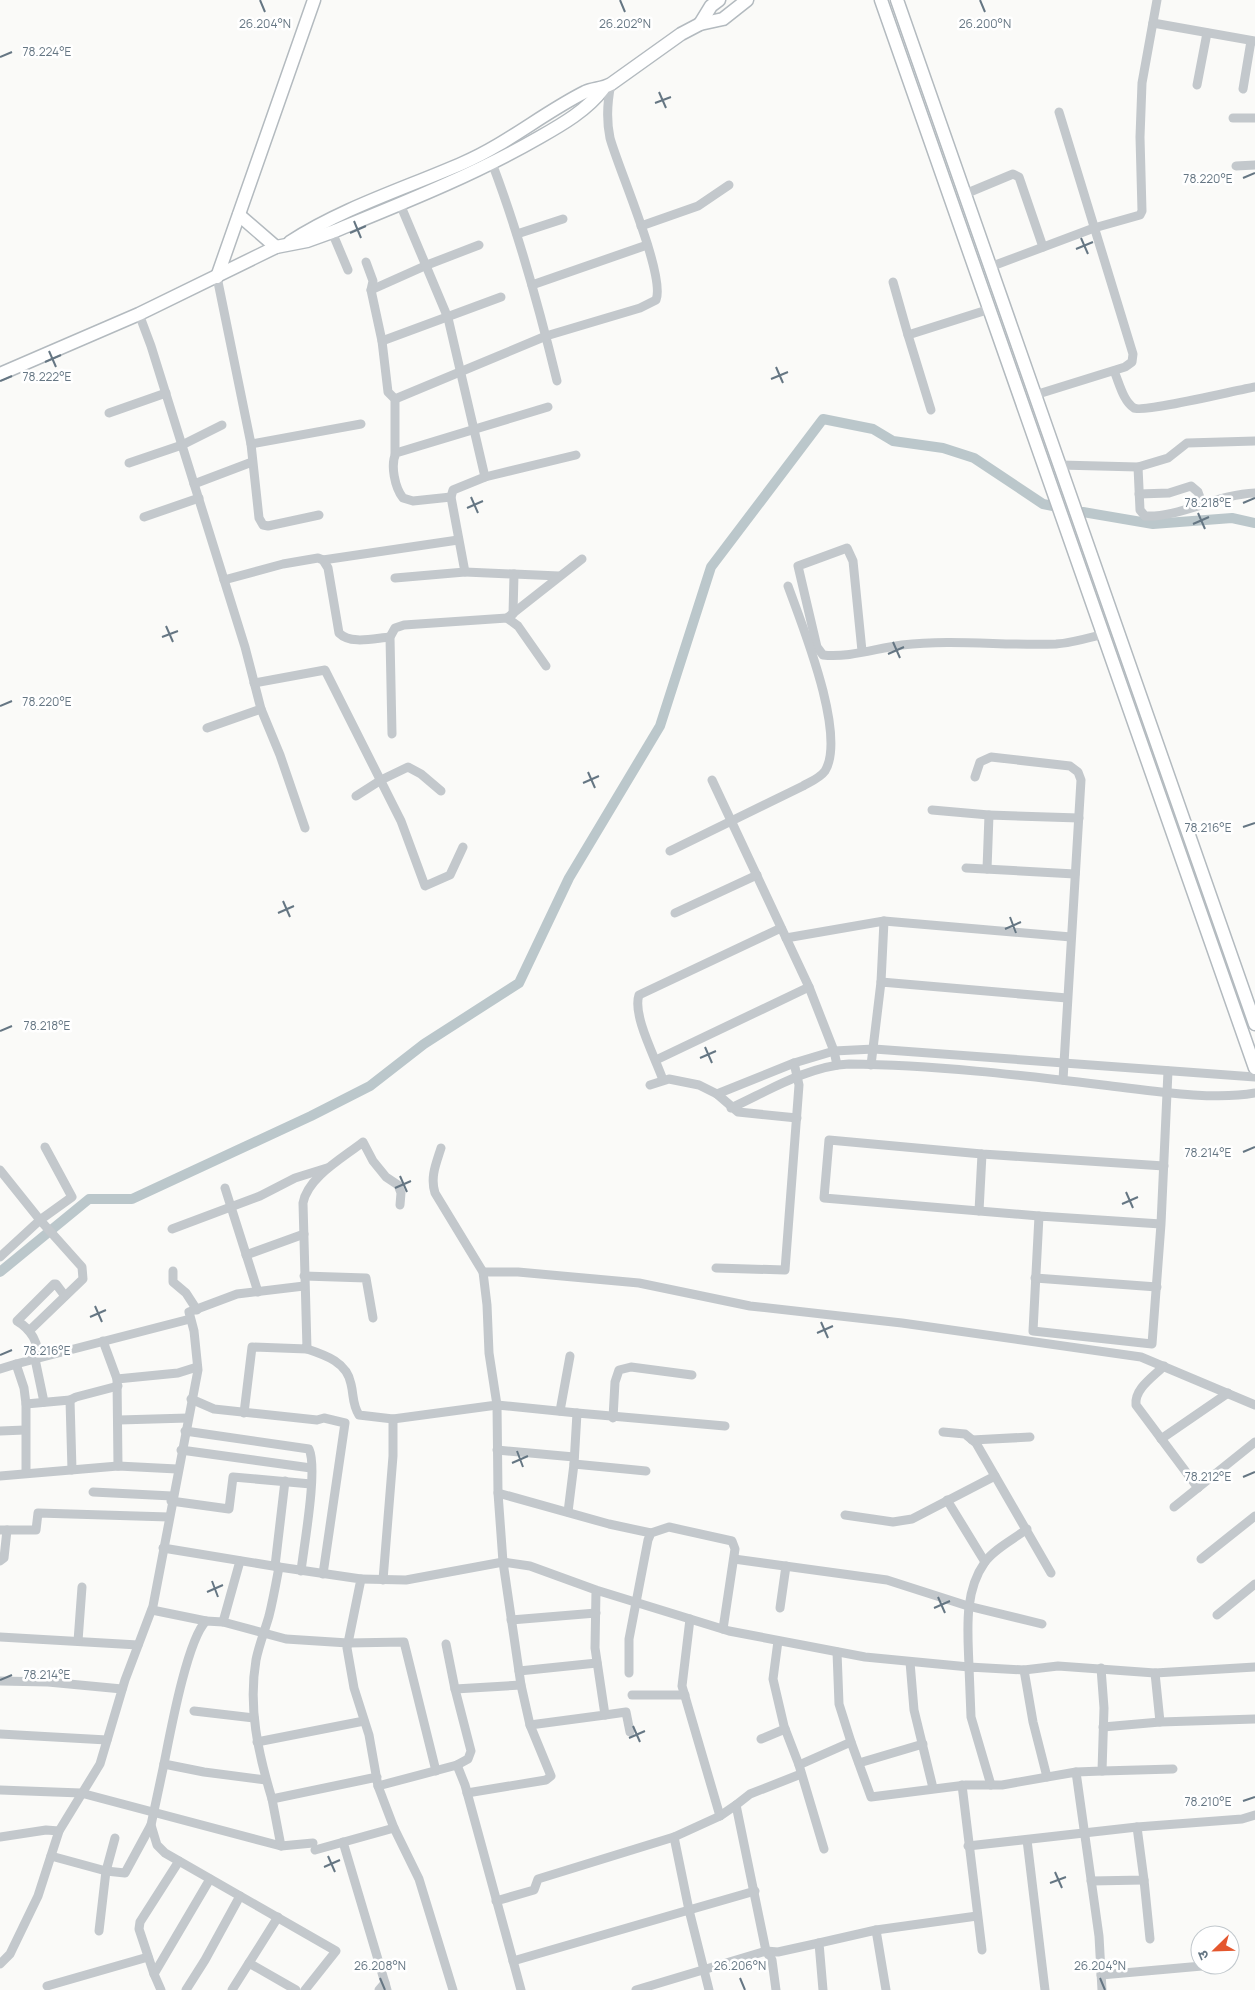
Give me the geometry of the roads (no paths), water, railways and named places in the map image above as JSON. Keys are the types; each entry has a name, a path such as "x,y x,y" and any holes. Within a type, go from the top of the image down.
{"main road":[{"path":"217,277 314,0"},
{"path":"239,215 281,246 307,241 400,204 492,163 557,127 593,102 607,86 656,50 700,24 723,19 747,0"},
{"path":"880,0 1255,1068"},
{"path":"897,0 1255,1024"},
{"path":"700,24 715,3"},
{"path":"0,374 139,314 281,246 305,232 466,162 507,140 587,91 607,86"}],"street":[{"path":"990,267 1094,228 1136,218 1142,211 1140,137 1142,83 1157,0"},
{"path":"1153,23 1253,41 1243,89"},
{"path":"1197,85 1207,33"},
{"path":"395,399 546,336 640,308 656,300 658,287 648,245 610,138 607,118 607,86"},
{"path":"1035,395 1125,367 1132,362 1133,354 1059,112"},
{"path":"1233,118 1255,118"},
{"path":"492,163 517,234 558,381"},
{"path":"1236,166 1255,165"},
{"path":"964,194 1006,176 1014,174 1019,177 1043,247"},
{"path":"641,226 698,206 729,185"},
{"path":"400,204 448,318 484,477"},
{"path":"517,234 564,219"},
{"path":"332,232 348,270"},
{"path":"371,290 427,265 479,245"},
{"path":"532,285 648,245"},
{"path":"366,262 373,281 371,290 382,341 388,392 395,399 395,454 393,462 397,490 403,498 413,501 451,497"},
{"path":"217,277 251,444 259,518 263,525 268,526 319,515"},
{"path":"893,282 931,410"},
{"path":"382,341 501,297"},
{"path":"908,335 990,309"},
{"path":"139,314 199,498 261,708 280,755 305,828"},
{"path":"1114,371 1124,395 1132,406 1137,409 1255,387"},
{"path":"109,413 166,393"},
{"path":"395,454 400,450 548,407"},
{"path":"251,444 361,424"},
{"path":"129,463 182,445 222,425"},
{"path":"1060,466 1138,467 1168,458 1187,443 1255,441"},
{"path":"465,572 451,497 452,490 460,485 484,477 576,455"},
{"path":"194,484 252,462"},
{"path":"1138,467 1140,510 1145,516 1169,514 1202,503 1255,493"},
{"path":"1139,494 1169,492 1192,486 1198,492 1202,503"},
{"path":"144,517 199,498"},
{"path":"224,580 283,564 318,558 323,560 458,540"},
{"path":"862,651 853,561 847,548 798,566 817,647 823,655 833,656 903,645 1056,644 1104,634"},
{"path":"392,734 390,636 395,628 404,625 510,616 582,559"},
{"path":"323,560 328,568 339,633 352,640 390,636"},
{"path":"395,578 465,572 559,576"},
{"path":"514,574 510,616 546,666"},
{"path":"670,851 821,775 826,769 831,741 821,682 788,586"},
{"path":"254,683 325,670 401,822 425,886 450,875 464,847"},
{"path":"207,728 261,708"},
{"path":"975,777 980,762 991,757 1070,766 1078,772 1081,780 1063,1080"},
{"path":"356,796 380,780 408,767 421,774 441,791"},
{"path":"712,780 809,987 834,1051 837,1065"},
{"path":"932,810 989,815 1079,818"},
{"path":"987,869 989,815"},
{"path":"966,868 1075,874"},
{"path":"675,913 757,875"},
{"path":"786,938 884,922 1071,937"},
{"path":"871,1065 881,982 884,922"},
{"path":"663,1080 639,1016 637,1002 639,995 782,928"},
{"path":"881,982 1067,998"},
{"path":"656,1060 809,987"},
{"path":"717,1094 794,1063 834,1051 874,1049 1255,1077"},
{"path":"716,1268 785,1270 799,1085 794,1063"},
{"path":"731,1108 798,1077 837,1065 871,1065 1063,1080 1169,1092 1236,1096 1255,1093"},
{"path":"1039,1216 1032,1331 1152,1344 1169,1092 1168,1071"},
{"path":"650,1085 663,1080 699,1085 717,1094 731,1108 747,1115 797,1118"},
{"path":"1161,1224 824,1198 829,1140 982,1154 1164,1166"},
{"path":"306,1349 303,1203 306,1192 330,1168 363,1142 373,1161 386,1177 398,1185 401,1193 400,1205"},
{"path":"1,1254 43,1223 72,1196 46,1147"},
{"path":"441,1148 432,1184 435,1193 483,1272 487,1305 489,1353 497,1405 498,1492 503,1562 521,1685 530,1725 551,1776 546,1780 467,1793"},
{"path":"979,1211 982,1154"},
{"path":"172,1229 231,1208 295,1178 330,1168"},
{"path":"1,1174 82,1267 84,1274 65,1296 29,1330"},
{"path":"225,1188 258,1292"},
{"path":"246,1255 304,1234"},
{"path":"173,1271 176,1286 186,1293 196,1310"},
{"path":"483,1272 518,1272 639,1283 750,1306 902,1323 1141,1357 1255,1405"},
{"path":"0,1964 10,1954 38,1896 59,1832 100,1764 122,1689 152,1610 197,1367 194,1331 189,1312 237,1294 258,1292 304,1281 366,1278 373,1318"},
{"path":"1035,1278 1157,1287"},
{"path":"44,1402 35,1360 38,1354 37,1347 29,1330 17,1321 54,1284 65,1296"},
{"path":"0,1369 190,1319"},
{"path":"103,1341 118,1382 118,1466"},
{"path":"244,1413 252,1347 306,1349 328,1356 344,1370 351,1383 353,1405 359,1415 393,1419 497,1405 613,1418 725,1426"},
{"path":"560,1411 570,1356"},
{"path":"16,1364 24,1388 26,1404 26,1473"},
{"path":"1164,1366 1139,1390 1135,1398 1142,1415 1198,1488"},
{"path":"26,1404 70,1400 118,1382 197,1367"},
{"path":"613,1418 615,1382 618,1370 631,1368 692,1375"},
{"path":"1161,1439 1228,1393"},
{"path":"190,1399 214,1409 317,1420 324,1418 345,1423 323,1574"},
{"path":"70,1400 72,1470"},
{"path":"568,1512 577,1413"},
{"path":"119,1420 188,1418"},
{"path":"383,1580 393,1456 393,1419"},
{"path":"0,1431 25,1430"},
{"path":"185,1432 309,1449 311,1455 311,1484 301,1571"},
{"path":"943,1432 958,1432 972,1440 1051,1573"},
{"path":"972,1440 1030,1437"},
{"path":"1174,1508 1255,1442"},
{"path":"181,1450 311,1468"},
{"path":"497,1450 646,1471"},
{"path":"0,1476 118,1466 177,1469"},
{"path":"845,1515 893,1522 920,1517 995,1476"},
{"path":"93,1492 172,1498 229,1509 233,1477 311,1484"},
{"path":"281,1846 272,1798 257,1742 254,1718 255,1666 264,1633 277,1567 286,1481"},
{"path":"498,1492 610,1524 651,1533 669,1526 732,1541 735,1549 734,1559 723,1629"},
{"path":"948,1500 985,1562"},
{"path":"0,1561 4,1558 4,1530 36,1530 38,1514 169,1517"},
{"path":"1201,1559 1255,1516"},
{"path":"991,1785 971,1717 968,1606 985,1562 1026,1529"},
{"path":"629,1673 629,1639 635,1602 651,1533"},
{"path":"163,1548 301,1571 383,1580 406,1580 503,1562 530,1566 596,1590 723,1629 837,1652 910,1662 1024,1670 1058,1666 1155,1673 1255,1667"},
{"path":"734,1559 887,1580 968,1606 1042,1624"},
{"path":"223,1622 240,1561"},
{"path":"780,1608 786,1566"},
{"path":"361,1578 348,1643 354,1688 364,1721 377,1781 394,1828 419,1878 453,1990"},
{"path":"1217,1616 1255,1584"},
{"path":"78,1641 82,1587"},
{"path":"596,1590 595,1648 605,1715"},
{"path":"152,1610 206,1621 223,1622 286,1639 348,1643 404,1642 436,1771"},
{"path":"511,1620 596,1613"},
{"path":"690,1619 682,1686 720,1816"},
{"path":"51,1856 106,1871 125,1873 151,1825 181,1686 198,1635 206,1621"},
{"path":"0,1637 138,1645"},
{"path":"778,1641 773,1680 785,1729 800,1769 824,1849"},
{"path":"272,1798 436,1771 457,1765 468,1759 471,1751 446,1644"},
{"path":"837,1652 839,1704 871,1797 962,1785 1002,1785 1076,1772 1173,1769"},
{"path":"910,1662 914,1710 933,1788"},
{"path":"519,1671 597,1663"},
{"path":"1101,1668 1102,1771"},
{"path":"1024,1670 1033,1722 1047,1777"},
{"path":"1155,1673 1160,1722"},
{"path":"0,1681 48,1682 122,1689"},
{"path":"455,1689 521,1685"},
{"path":"632,1695 685,1695"},
{"path":"194,1712 254,1718"},
{"path":"530,1725 626,1712 630,1732"},
{"path":"1103,1727 1160,1722 1255,1719"},
{"path":"257,1742 364,1721"},
{"path":"761,1739 785,1729"},
{"path":"0,1734 107,1740"},
{"path":"496,1900 534,1890 538,1879 674,1837 720,1816 750,1794 851,1742"},
{"path":"859,1763 923,1744"},
{"path":"164,1764 204,1772 266,1780"},
{"path":"457,1765 467,1793 521,1990"},
{"path":"1076,1772 1099,1936 1102,1990"},
{"path":"962,1785 982,1950"},
{"path":"0,1790 81,1793 281,1846 314,1847 343,1842 394,1828"},
{"path":"736,1805 766,1952 772,1960 776,1990"},
{"path":"968,1846 1083,1832 1242,1819 1255,1815"},
{"path":"151,1825 157,1845 165,1853 336,1951 305,1990"},
{"path":"1136,1827 1150,1939"},
{"path":"0,1837 46,1830 59,1832"},
{"path":"674,1837 689,1910 709,1990"},
{"path":"99,1932 106,1871 115,1838"},
{"path":"1027,1840 1045,1990"},
{"path":"343,1842 386,1986 379,1990"},
{"path":"161,1990 148,1957 140,1929 140,1922 179,1862"},
{"path":"154,1974 210,1879"},
{"path":"1091,1881 1144,1880"},
{"path":"513,1961 754,1891"},
{"path":"186,1990 205,1960 240,1896"},
{"path":"636,1990 766,1952 778,1952 876,1930 977,1916"},
{"path":"232,1990 278,1917"},
{"path":"876,1930 886,1990"},
{"path":"820,1943 823,1990"},
{"path":"47,1986 148,1957"},
{"path":"249,1963 296,1990"},
{"path":"1101,1975 1190,1967"}],"waterway":[{"path":"0,1272 89,1199 132,1199 311,1116 370,1086 424,1044 519,983 569,878 660,726 711,567 823,419 873,429 893,441 943,448 974,458 1043,504 1053,506"},
{"path":"1083,512 1153,524 1232,518 1255,523"}]}
